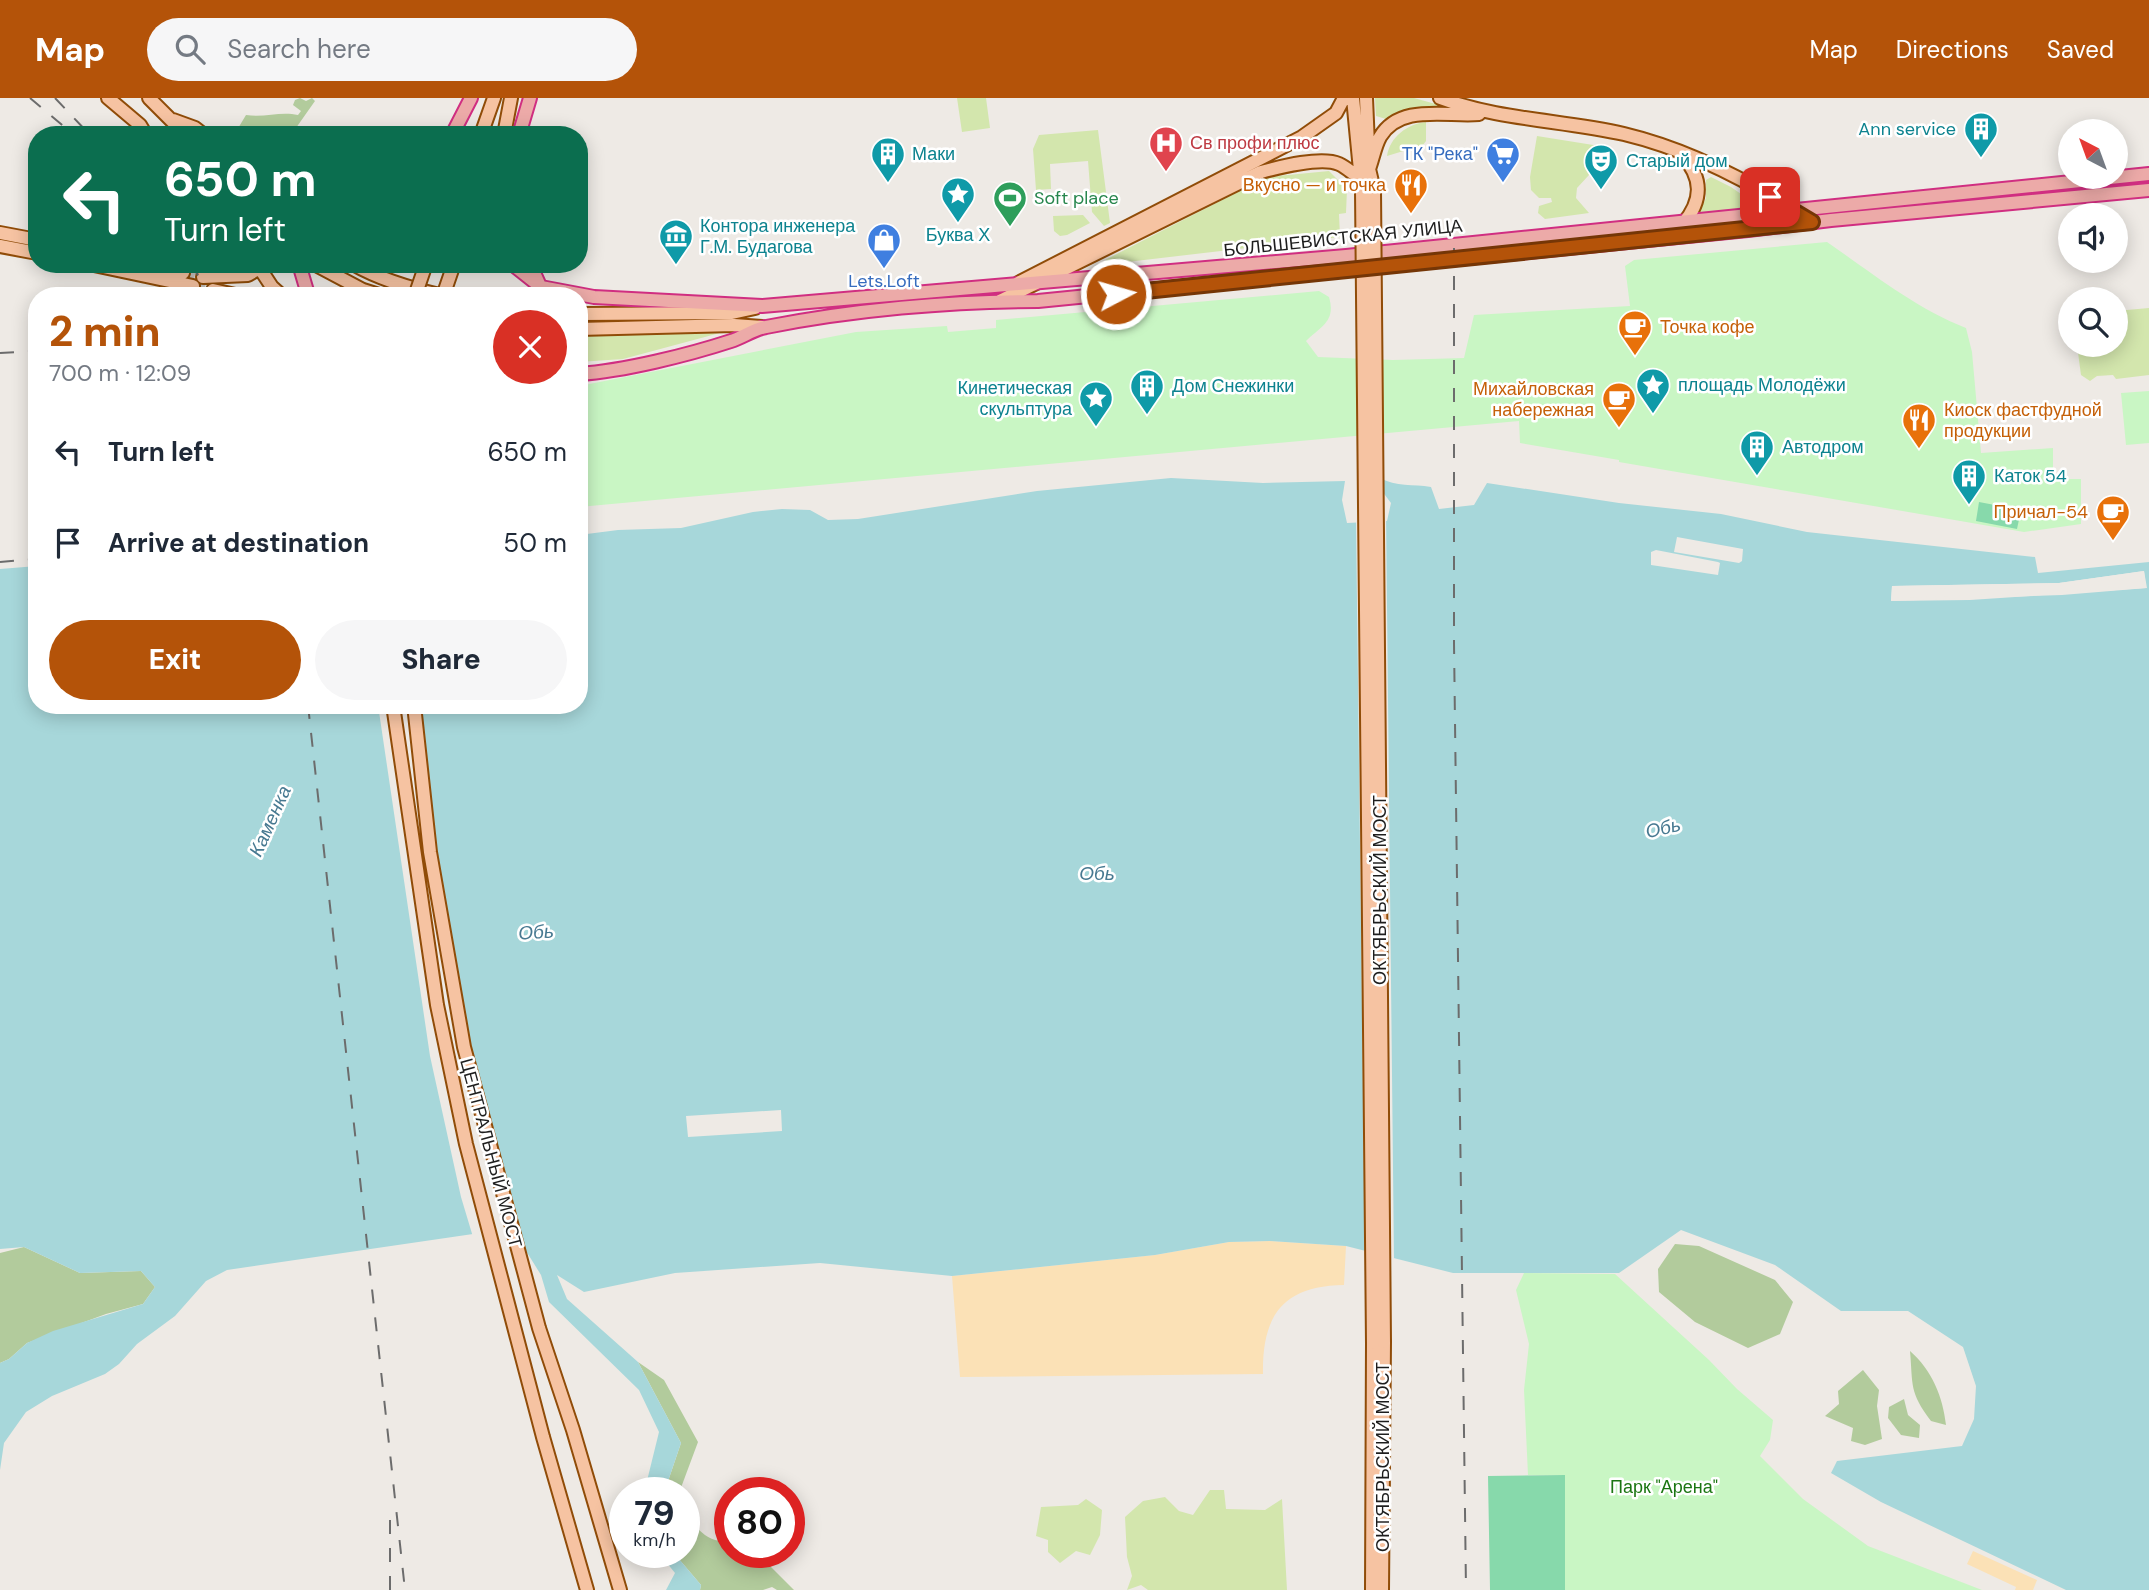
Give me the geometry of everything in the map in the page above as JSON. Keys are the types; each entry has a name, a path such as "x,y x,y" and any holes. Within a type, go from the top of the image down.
{"highway":[{"path":"457,126 471,98"},
{"path":"522,126 530,98"},
{"name":"БОЛЬШЕВИСТСКАЯ УЛИЦА","path":"588,296 762,306 1108,278 1683,223 2149,174"},
{"name":"БОЛЬШЕВИСТСКАЯ УЛИЦА","path":"588,372 673,356 732,341 763,327 850,314 1000,301 1038,301 1346,272 1464,257 2149,190"},
{"path":"522,273 538,287"}],"main road":[{"path":"108,98 139,126"},
{"path":"149,98 177,126"},
{"path":"484,126 494,98"},
{"path":"506,126 511,98"},
{"path":"1017,284 1293,142 1336,113 1344,98"},
{"path":"1353,98 1364,173"},
{"path":"1364,173 1366,98"},
{"path":"1440,98 1488,113 1622,134 1680,152 1717,167 1812,222"},
{"path":"1364,173 1380,138 1386,130 1404,118 1431,113 1459,116 1488,113"},
{"path":"171,120 189,126"},
{"path":"1680,152 1698,177 1698,201 1683,223"},
{"path":"1000,301 1261,172 1288,165 1328,162 1339,163 1364,173"},
{"path":"1698,177 1706,169 1717,167"},
{"name":"ОКТЯБРЬСКИЙ МОСТ","path":"1364,173 1368,191 1382,1590"},
{"path":"0,233 28,238"},
{"path":"0,246 28,251"},
{"path":"1095,254 1088,263 1089,269 1108,278"},
{"path":"158,273 193,286"},
{"path":"202,273 251,273"},
{"path":"331,273 357,287"},
{"path":"368,273 406,287"},
{"path":"588,328 733,319 762,306"},
{"path":"588,314 733,319 763,327"},
{"name":"ЦЕНТРАЛЬНЫЙ МОСТ","path":"394,714 437,1005 466,1144 543,1437 587,1590"},
{"name":"ЦЕНТРАЛЬНЫЙ МОСТ","path":"415,714 430,852 464,1047 539,1328 573,1430 620,1590"},
{"name":"ОКТЯБРЬСКИЙ МОСТ","path":"1372,1590 1379,1343"}],"green space":[{"path":"300,98 306,101 312,98 315,101 297,126 239,126 246,115 298,115 301,111 293,105 295,100"},
{"path":"957,98 986,98 990,128 962,132"},
{"path":"1375,98 1414,98 1450,108 1416,107 1386,119 1376,116"},
{"path":"1426,122 1426,141 1423,145 1387,156 1400,133 1412,125"},
{"path":"1098,130 1110,223 1104,226 1092,212 1088,161 1050,164 1051,189 1036,190 1033,149 1039,135"},
{"path":"1537,136 1612,148 1612,151 1591,155 1584,167 1587,166 1589,175 1577,188 1576,198 1589,213 1545,219 1538,213 1539,206 1552,202 1551,198 1539,198 1531,190 1530,177"},
{"path":"1329,171 1347,189 1346,213 1339,214 1340,237 1110,264 1105,260 1267,177"},
{"path":"1711,177 1761,208 1698,215 1706,198 1706,180"},
{"path":"1083,215 1090,223 1067,235 1060,236 1054,231 1053,216"},
{"path":"1827,242 1911,300 1966,328 1972,352 1981,453 2053,448 2053,479 2081,479 2081,524 2024,532 1619,462 1520,443 1519,421 588,506 588,384 856,332 947,326 948,332 996,328 996,320 1319,291 1329,297 1331,312 1322,327 1306,341 1318,357 1393,360 1464,358 1474,315 1630,306 1625,266 1634,260"},
{"path":"675,306 729,310 731,330 623,359 588,361 588,307"},
{"path":"2149,308 2149,375 2116,379 2113,375 2097,376 2090,381 2081,375 2079,357 2128,357 2128,310"},
{"path":"2149,391 2149,443 2126,445 2121,393"},
{"path":"1979,502 2021,510 2017,529 1976,521"},
{"path":"1675,1244 1699,1246 1775,1280 1793,1302 1780,1334 1748,1348 1695,1322 1659,1292 1658,1269"},
{"path":"24,1247 80,1273 141,1271 155,1287 143,1304 106,1314 27,1343 9,1359 0,1363 0,1253"},
{"name":"Парк \"Арена\"","path":"1524,1273 1615,1274 1773,1420 1770,1440 1760,1456 1803,1499 1868,1546 1982,1590 1565,1590 1565,1475 1528,1475 1524,1390 1529,1344 1516,1290"},
{"path":"1910,1351 1918,1358 1935,1385 1946,1425 1931,1421 1915,1395"},
{"path":"638,1362 664,1380 698,1442 685,1477 669,1477 681,1443"},
{"path":"1863,1370 1879,1390 1877,1406 1882,1439 1865,1445 1851,1441 1853,1428 1825,1416 1839,1404 1838,1391"},
{"path":"1904,1399 1908,1415 1920,1425 1919,1438 1901,1435 1888,1418 1889,1407"},
{"path":"1565,1475 1565,1590 1490,1590 1488,1476"},
{"path":"1210,1490 1224,1490 1226,1509 1265,1510 1282,1499 1287,1590 1148,1590 1141,1585 1127,1590 1132,1576 1127,1557 1125,1517 1143,1501 1165,1497 1179,1511 1193,1515"},
{"path":"1086,1499 1102,1510 1100,1535 1090,1555 1076,1551 1060,1563 1048,1552 1048,1540 1036,1536 1041,1507 1078,1505"},
{"path":"700,1530 714,1539 714,1568 772,1568 794,1590 777,1590 772,1587 763,1590 700,1590 701,1585 687,1568 700,1568"}],"sand":[{"path":"1270,1241 1346,1246 1344,1285 1305,1291 1280,1308 1267,1335 1263,1374 960,1377 952,1276 1155,1255 1229,1242"},
{"path":"1973,1551 2037,1580 2033,1590 2015,1590 2016,1587 1967,1564"}],"water":[{"name":"Обь","path":"1171,478 1263,483 1345,481 1342,500 1347,523 1387,521 1391,503 1382,491 1380,478 1398,484 1431,487 1439,509 1474,505 1487,483 1619,503 1721,514 1807,532 2035,557 2038,573 2149,562 2149,1590 2066,1590 1881,1502 1831,1473 1837,1461 1962,1446 1974,1419 1976,1386 1963,1347 1908,1311 1841,1311 1775,1265 1681,1230 1619,1273 1453,1273 1346,1246 1270,1241 1229,1242 1155,1255 952,1276 820,1263 675,1273 584,1292 557,1275 567,1299 638,1362 681,1443 669,1477 648,1477 659,1432 639,1390 549,1302 541,1275 518,1238 473,1234 227,1270 206,1281 175,1316 137,1344 119,1364 105,1374 52,1396 26,1412 4,1443 0,1470 0,1363 9,1359 27,1343 53,1331 143,1304 155,1287 141,1271 80,1273 24,1247 0,1249 0,569 28,567 28,714 588,714 588,534 681,528 753,512 782,509 810,510 828,520 858,519 1037,491","holes":["2144,571 2146,588 1970,600 1891,601 1892,586 2059,583"]},
{"path":"671,1568 687,1568 701,1585 700,1590 666,1590 675,1573"}],"pier":[{"path":"1386,512 1394,1262 1365,1255 1356,519 1385,518"},
{"path":"1677,537 1743,549 1742,561 1739,563 1674,552"},
{"path":"1656,550 1718,562 1718,575 1651,565 1651,552"},
{"path":"2144,571 2147,588 2062,595 1891,601 1892,586 2059,583","holes":["2141,576 2143,585 2061,592 1895,598 1895,589 2059,586"]},
{"path":"379,714 415,714 464,1047 514,1241 473,1237 461,1197 430,1056"},
{"path":"781,1110 782,1131 688,1137 686,1116"}],"tunnel":[{"path":"183,273 203,277"},
{"path":"193,286 198,287"}],"railway":[{"path":"30,98 63,126"},
{"path":"55,98 81,126"},
{"path":"1454,220 1454,643 1466,1590"},
{"path":"196,273 207,287"},
{"path":"0,353 28,351"},
{"path":"0,562 28,560"},
{"path":"309,714 405,1590"},
{"path":"390,1514 390,1590"}],"place":[{"name":"Ann service","path":"1981,159"},
{"name":"Св профи плюс","path":"1166,173"},
{"name":"Маки","path":"888,184"},
{"name":"ТК \"Река\"","path":"1503,184"},
{"name":"Старый дом","path":"1601,191"},
{"name":"Вкусно — и точка","path":"1411,215"},
{"name":"Буква Х","path":"958,224"},
{"name":"Soft place","path":"1010,228"},
{"name":"Контора инженера Г.М. Будагова","path":"676,266"},
{"name":"Lets.Loft","path":"884,270"},
{"name":"Точка кофе","path":"1635,357"},
{"name":"площадь Молодёжи","path":"1653,415"},
{"name":"Дом Снежинки","path":"1147,416"},
{"name":"Кинетическая скульптура","path":"1096,428"},
{"name":"Михайловская набережная","path":"1619,429"},
{"name":"Киоск фастфудной продукции","path":"1919,450"},
{"name":"Автодром","path":"1757,477"},
{"name":"Каток 54","path":"1969,506"},
{"name":"Причал-54","path":"2113,542"}],"route":[{"path":"1116,294 1812,222 1770,197"}],"water label":[{"name":"Каменка","path":"270,821"}]}
